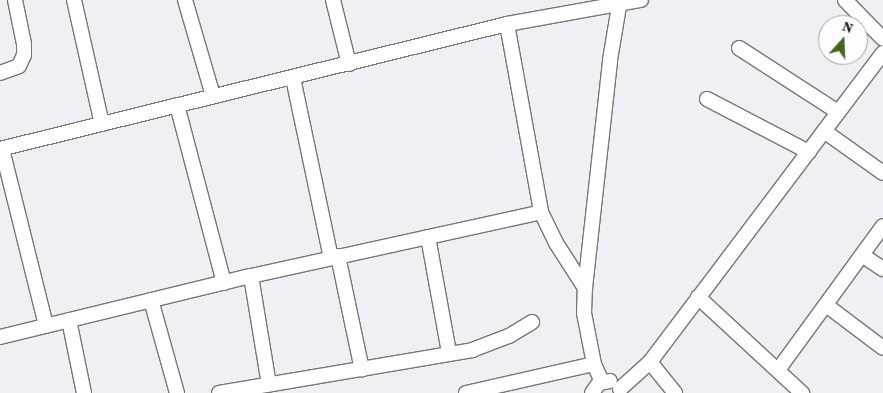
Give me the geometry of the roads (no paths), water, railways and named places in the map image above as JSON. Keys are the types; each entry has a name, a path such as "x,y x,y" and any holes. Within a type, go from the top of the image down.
{"street":[{"path":"0,73 19,66 24,55 16,0"},
{"path":"74,0 102,124"},
{"path":"185,0 213,96"},
{"path":"333,0 349,64"},
{"path":"46,326 1,149 507,24 620,2 641,0"},
{"path":"844,0 883,39"},
{"path":"602,382 594,364 584,313 585,288 610,60 620,2"},
{"path":"507,24 541,212 556,244 585,288"},
{"path":"739,48 838,112"},
{"path":"592,393 595,386 602,382 610,381 621,391 650,362 883,53"},
{"path":"293,78 362,370"},
{"path":"707,99 809,152"},
{"path":"177,105 224,283"},
{"path":"824,131 883,174"},
{"path":"0,337 251,276 541,212"},
{"path":"778,370 883,226"},
{"path":"428,237 449,353"},
{"path":"862,255 883,269"},
{"path":"251,276 269,385"},
{"path":"698,297 802,393"},
{"path":"151,300 177,393"},
{"path":"826,305 883,348"},
{"path":"70,320 84,393"},
{"path":"219,393 362,370 484,347 532,322"},
{"path":"650,362 675,393"},
{"path":"466,393 498,389 594,364"}]}
